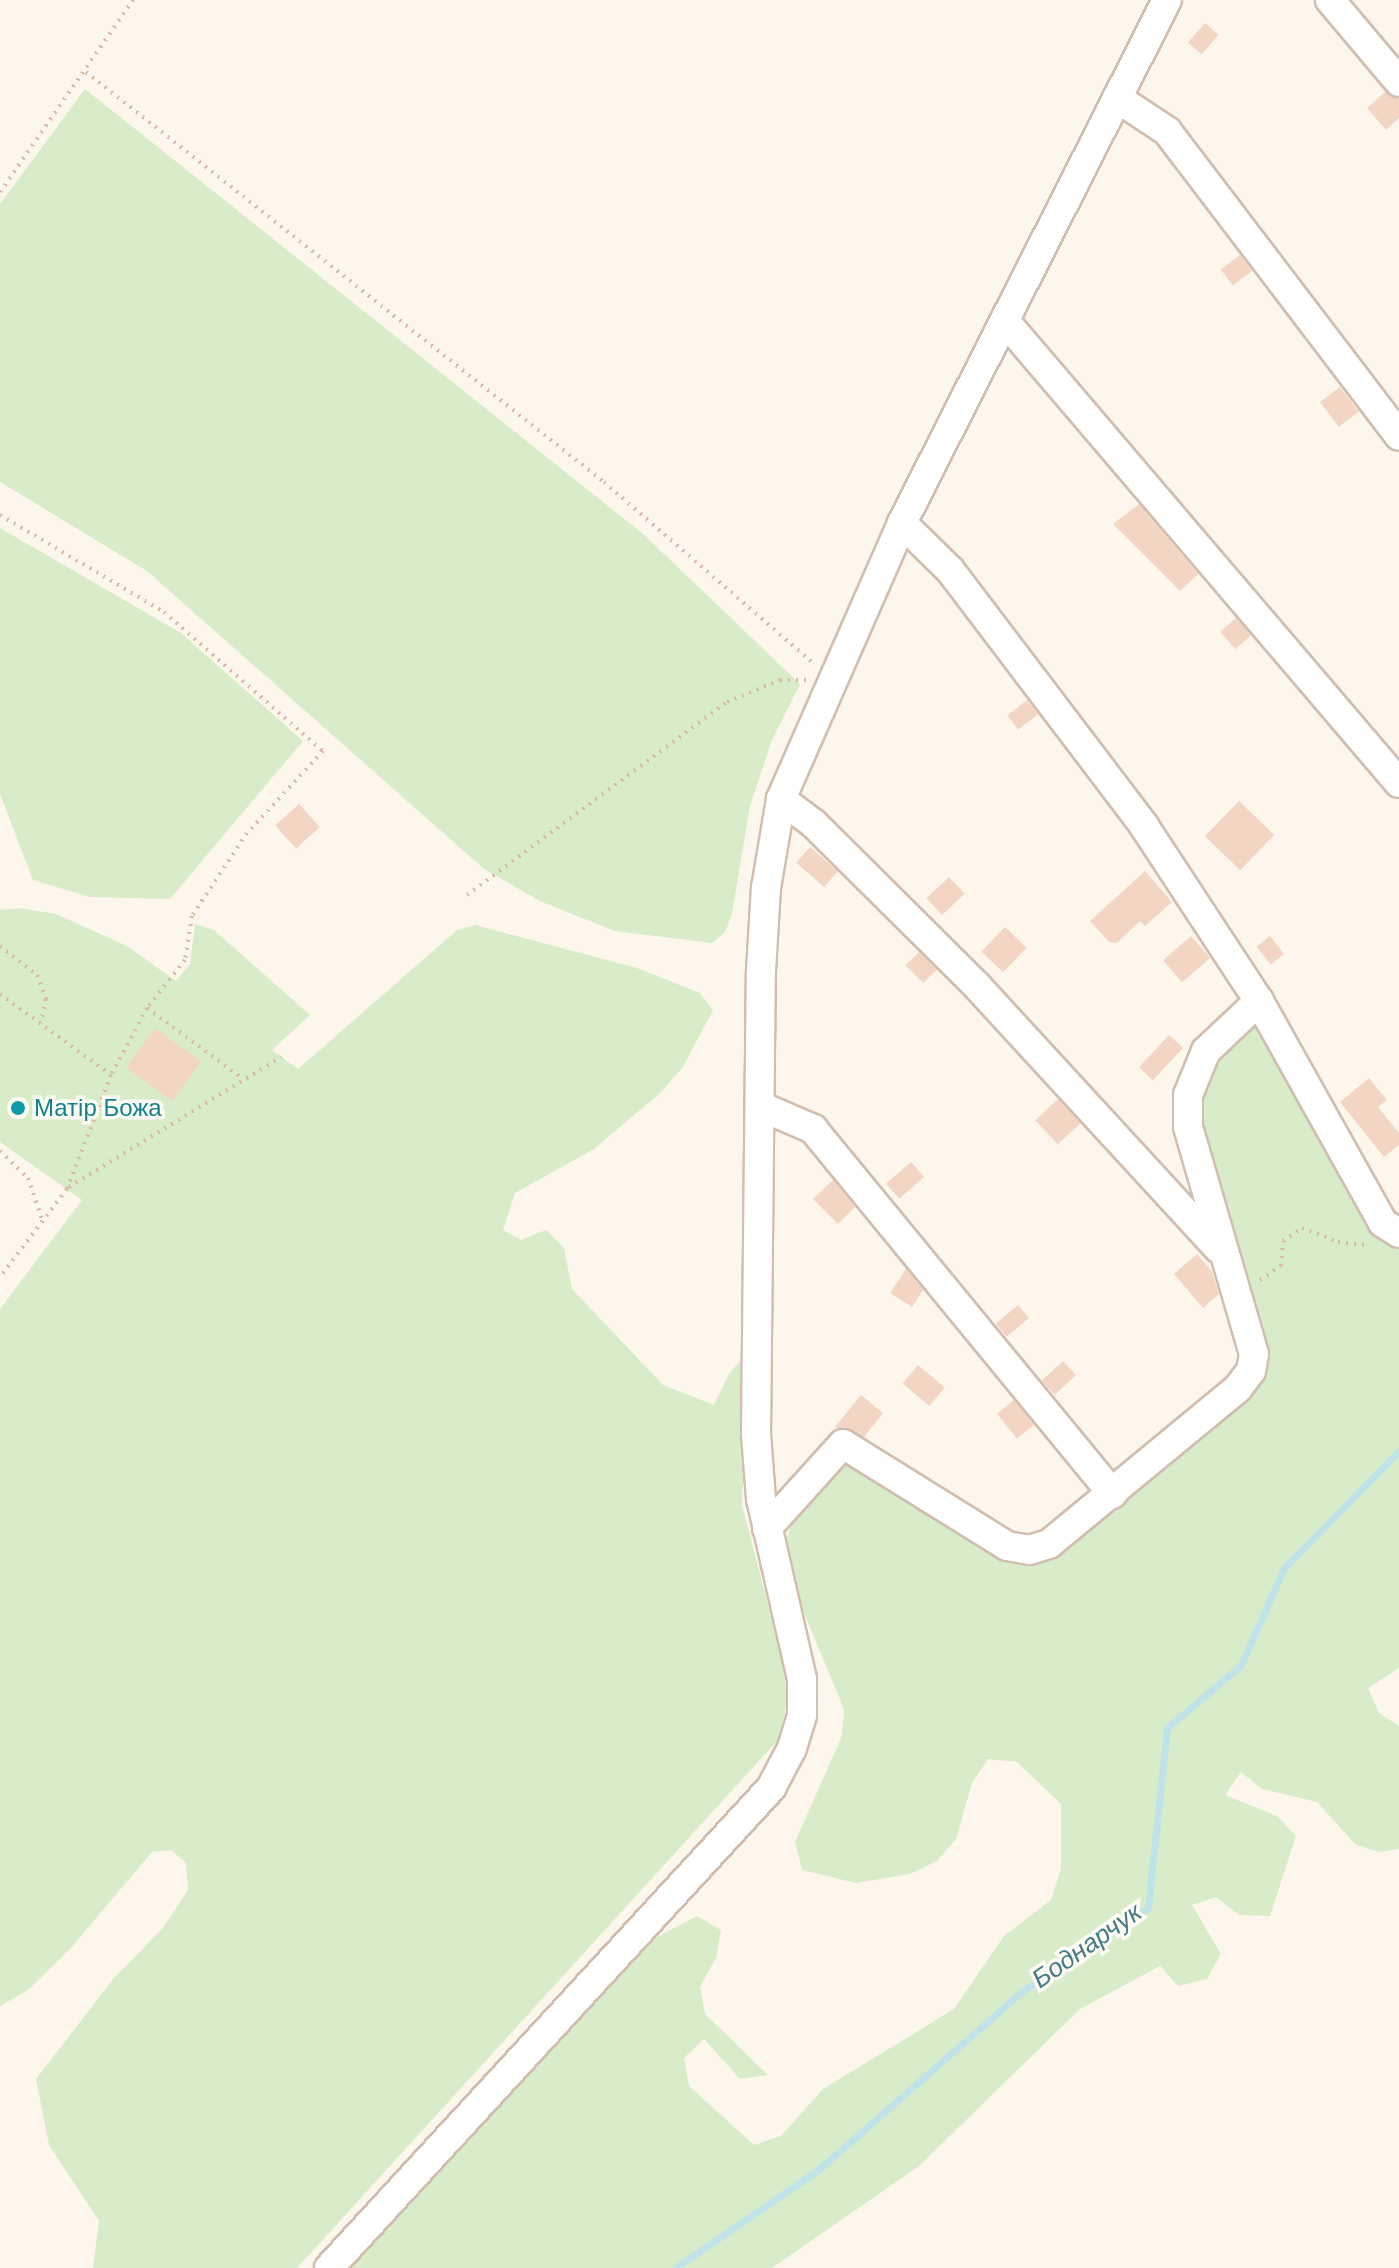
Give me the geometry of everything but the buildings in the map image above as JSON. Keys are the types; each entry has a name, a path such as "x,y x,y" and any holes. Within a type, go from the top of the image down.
{"street":[{"path":"329,2268 771,1788 802,1715 802,1679 767,1528 756,1434 762,1107 761,971 766,888 781,799 902,523 1167,0"},
{"path":"1330,0 1399,82"},
{"path":"1117,98 1167,131 1399,436"},
{"path":"1005,321 1399,783"},
{"path":"902,523 950,570 1144,826 1259,1001 1383,1223 1399,1233"},
{"path":"781,799 813,823 978,987 1222,1253"},
{"path":"767,1528 843,1444 1007,1546 1029,1550 1049,1544 1113,1494 1251,1371 1254,1354 1222,1253 1188,1127 1188,1095 1206,1051 1259,1001"},
{"path":"762,1107 813,1129 1113,1494"}],"path":[{"path":"0,192 133,0"},
{"path":"86,72 604,482 833,680"},
{"path":"0,515 164,612 323,751 247,833 192,916 185,960 147,1008 111,1075 67,1189 0,1277"},
{"path":"467,895 727,702 780,680 833,680"},
{"path":"0,946 37,975 46,999 41,1023"},
{"path":"2,997 111,1075"},
{"path":"147,1008 242,1078"},
{"path":"67,1189 242,1078 281,1057"},
{"path":"0,1151 28,1178 43,1222"},
{"path":"1281,1266 1283,1241 1302,1228 1338,1242"}],"green space":[{"path":"85,89 642,533 800,684 772,740 750,806 732,914 725,932 712,943 615,931 542,902 484,869 147,571 0,482 0,204"},
{"path":"0,528 181,633 303,741 170,899 90,897 33,880 0,794"},
{"path":"20,908 56,914 127,946 176,981 190,964 195,924 214,930 310,1015 272,1050 298,1069 457,930 475,925 637,968 700,993 713,1010 683,1067 659,1094 594,1149 515,1193 503,1230 521,1240 546,1230 564,1248 572,1289 663,1385 714,1405 729,1374 742,1359 748,1366 742,1505 782,1658 788,1700 778,1740 297,2268 93,2268 99,2221 49,2145 36,2079 114,1978 163,1928 188,1890 186,1863 171,1850 152,1852 70,1949 28,1990 0,2006 0,1309 82,1200 0,1142 0,910"},
{"path":"1269,1004 1399,1225 1399,1668 1368,1688 1379,1713 1399,1726 1399,1849 1379,1852 1355,1844 1317,1802 1262,1789 1241,1772 1225,1795 1277,1816 1296,1836 1270,1916 1239,1915 1216,1897 1192,1905 1221,1954 1207,1979 1178,1986 1160,1966 1080,2009 919,2166 772,2268 336,2268 617,1958 697,1916 721,1930 716,1958 700,1987 705,2014 768,2075 740,2079 704,2039 684,2058 689,2086 754,2145 781,2136 823,2089 954,2009 1004,1936 1051,1900 1061,1869 1061,1804 1017,1762 988,1759 972,1783 956,1839 937,1861 910,1874 856,1883 802,1870 795,1842 842,1736 844,1709 789,1577 783,1549 792,1523 850,1453 1041,1554 1251,1384 1194,1127 1214,1051"}],"waterway":[{"name":"Боднарчук","path":"675,2268 818,2170 1021,1992 1148,1908 1167,1728 1241,1665 1284,1568 1399,1451"}],"place":[{"name":"Матір Божа","path":"18,1108"}]}
